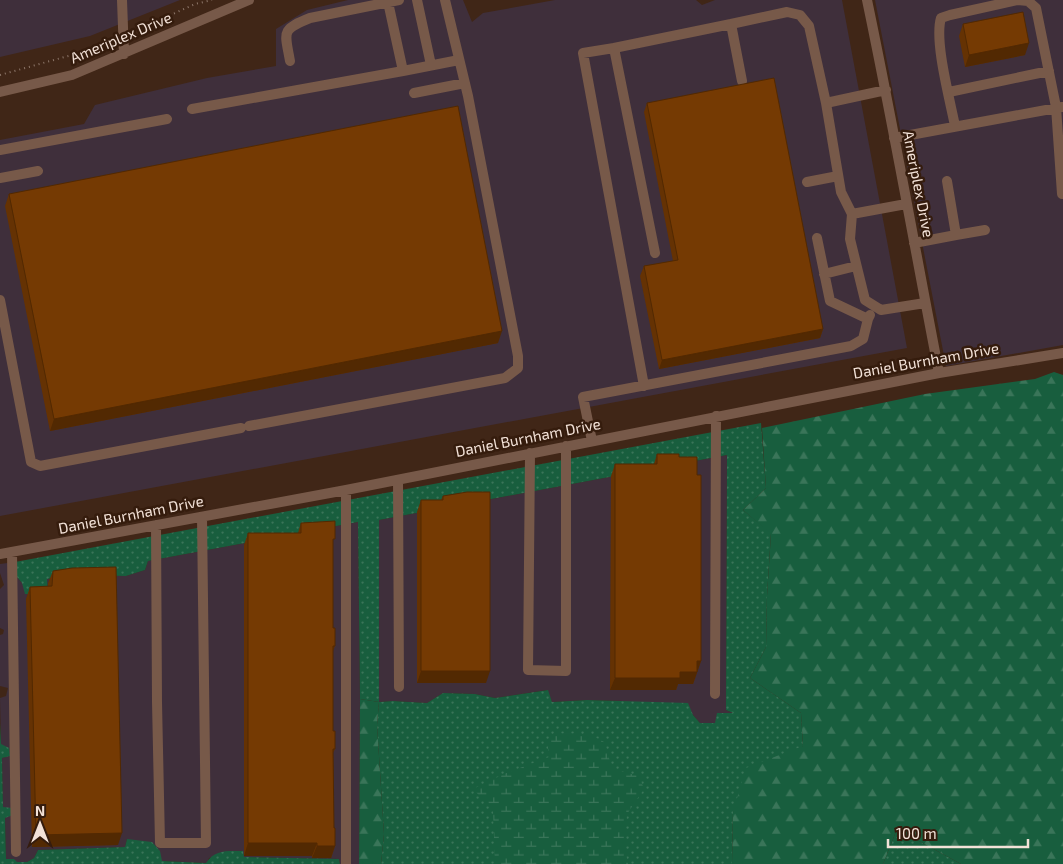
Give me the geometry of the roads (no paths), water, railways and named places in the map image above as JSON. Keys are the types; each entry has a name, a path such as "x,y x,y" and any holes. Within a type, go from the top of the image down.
{"street":[{"path":"122,0 124,54"},
{"path":"290,61 286,35 289,28 310,18 399,0"},
{"path":"417,0 431,65"},
{"path":"0,300 31,462 40,466 505,378 518,368 518,356 465,83 445,0"},
{"name":"Ameriplex Drive","path":"867,0 886,90 939,373"},
{"path":"955,126 939,36 938,27 941,18 950,14 1018,0 1028,1 1036,8 1049,71 1060,107 1062,194"},
{"name":"Ameriplex Drive","path":"0,92 72,75 246,1"},
{"path":"388,2 403,71"},
{"path":"644,386 583,53 787,12 800,15 809,26 826,103 840,192 852,214 850,239 865,300 881,310 925,303"},
{"path":"731,24 742,81"},
{"path":"614,48 655,252"},
{"path":"192,109 459,60"},
{"path":"948,92 1049,71"},
{"path":"414,93 465,83"},
{"path":"826,103 886,90"},
{"path":"894,138 1060,107"},
{"path":"0,150 167,119"},
{"path":"0,178 38,171"},
{"path":"807,182 838,176"},
{"path":"947,181 956,235"},
{"path":"852,214 906,204"},
{"path":"914,243 984,230"},
{"path":"817,238 830,301 868,319"},
{"path":"824,274 856,266"},
{"path":"592,441 583,397 851,346 863,339 868,319 875,306"},
{"name":"Daniel Burnham Drive","path":"0,554 398,480 939,373 1063,352"},
{"path":"715,694 716,416"},
{"path":"530,453 528,670 566,671 566,446"},
{"path":"398,480 399,687"},
{"path":"346,490 346,864"},
{"path":"156,526 160,843 206,843 202,517"},
{"path":"12,552 16,852"}]}
